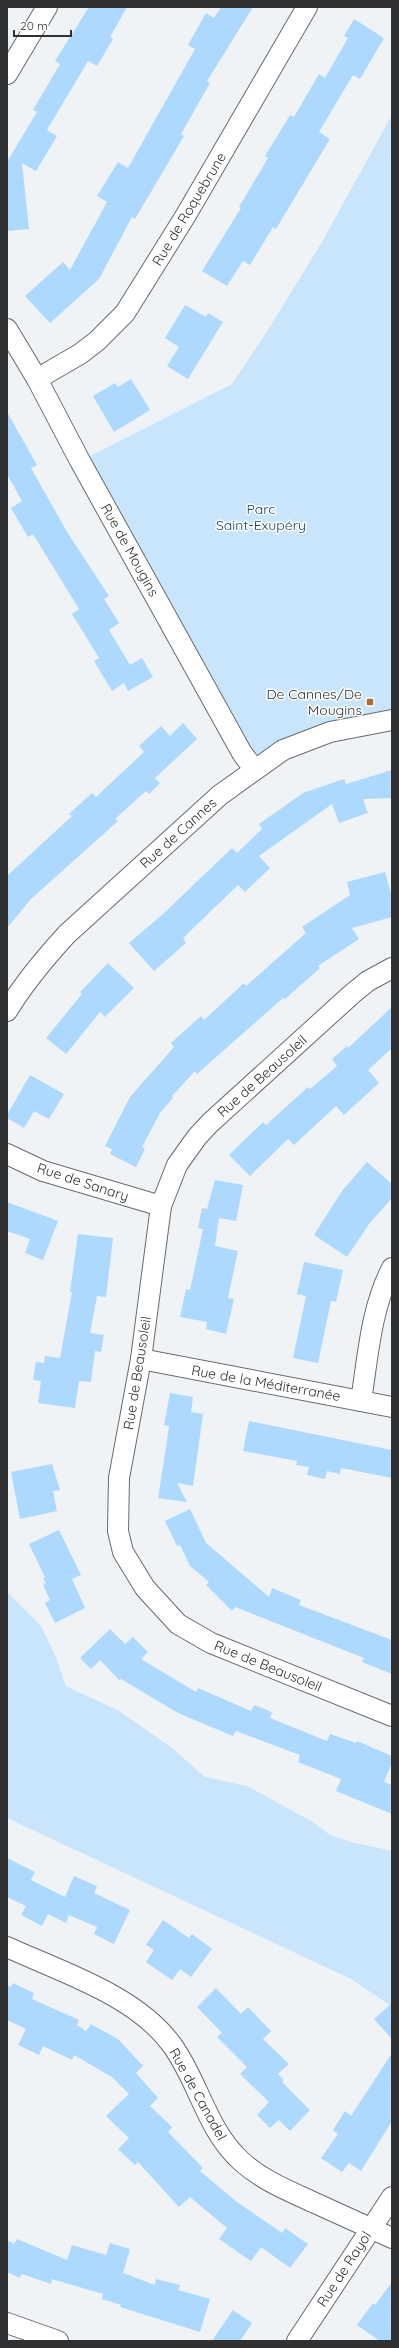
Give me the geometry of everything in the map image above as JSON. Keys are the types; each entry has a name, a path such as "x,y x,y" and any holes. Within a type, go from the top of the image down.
{"street":[{"path":"7,74 47,7"},
{"name":"Rue de Roquebrune","path":"37,379 80,354 97,341 125,313 186,215 307,7"},
{"name":"Rue de Mougins","path":"7,329 37,379 80,461 238,746 254,770"},
{"name":"Rue de Cannes","path":"7,1011 40,965 67,934 220,795 283,750 307,740 351,727 392,720"},
{"name":"Rue de Beausoleil","path":"392,968 368,981 352,994 210,1123 197,1137 177,1166 161,1206 141,1360 119,1478 117,1508 118,1531 123,1552 145,1588 178,1624 211,1643 392,1716"},
{"name":"Rue de Sanary","path":"7,1154 43,1171 161,1206"},
{"path":"361,1400 376,1306 383,1284 392,1268"},
{"name":"Rue de la Méditerranée","path":"141,1360 392,1407"},
{"name":"Rue de Canadel","path":"7,1947 101,1990 148,2019 172,2046 219,2136 242,2162 275,2185 392,2238"},
{"name":"Rue de Rayol","path":"297,2341 370,2228 392,2197"},
{"path":"7,2323 36,2338 58,2341"}],"green space":[{"name":"Parc Saint-Exupéry","path":"392,115 392,720 254,769 80,461 232,384 268,330 322,242"},
{"path":"7,1592 41,1626 55,1655 66,1686 119,1711 172,1748 205,1777 247,1786 313,1822 330,1835 351,1842 392,1851 391,2006 351,1979 7,1818"}],"building":[{"path":"89,7 127,7 110,37 113,39 97,66 88,61 47,130 57,136 36,171 22,163 29,229 7,231 7,162 37,112 33,110 60,64 55,61"},
{"path":"221,7 253,7 207,81 210,83 181,134 184,136 135,219 132,217 99,279 50,323 25,296 63,262 70,270 107,202 97,196 118,162 128,168 195,49 188,45 206,13 214,18"},
{"path":"354,19 384,38 360,79 353,75 319,132 330,139 276,229 273,227 250,265 243,261 227,286 202,271 241,208 239,207 268,158 265,156 290,115 294,117 319,74 325,78 348,38 344,36"},
{"path":"185,305 206,317 208,313 223,322 188,379 167,366 179,347 165,338"},
{"path":"131,379 150,410 114,432 93,396 115,383 118,387"},
{"path":"7,412 37,465 31,468 67,532 109,596 104,599 119,623 109,630 130,665 142,658 153,677 128,691 124,683 112,691 94,661 99,658 72,614 79,609 33,534 28,537 11,508 22,501 7,474"},
{"path":"183,723 197,739 155,778 160,783 149,794 146,791 115,819 118,821 31,899 7,928 7,876 72,816 69,814 92,793 96,797 144,752 139,746 161,726 170,736"},
{"path":"392,770 392,798 363,799 368,813 339,823 332,804 259,856 270,868 245,892 238,885 183,938 186,943 154,971 129,943 162,915 232,848 237,853 262,829 259,824 303,793 344,779 346,784"},
{"path":"385,872 392,897 392,917 352,928 359,939 318,966 320,968 285,999 283,998 197,1074 195,1071 172,1096 173,1098 160,1113 142,1147 145,1149 136,1167 110,1154 112,1149 105,1146 130,1097 174,1047 171,1043 201,1016 204,1020 244,983 246,986 306,933 302,927 350,895 347,882"},
{"path":"108,963 134,988 105,1017 100,1012 66,1054 46,1038 82,994 80,992"},
{"path":"392,1007 392,1048 368,1070 379,1083 344,1115 336,1106 294,1145 288,1139 250,1176 229,1155 263,1122 266,1125 308,1087 310,1089 337,1066 332,1059 347,1046 348,1048"},
{"path":"30,1075 64,1094 49,1119 34,1111 24,1128 7,1118 7,1115"},
{"path":"367,1162 392,1184 392,1198 369,1224 347,1257 314,1235 342,1191"},
{"path":"215,1180 243,1185 236,1221 219,1218 215,1246 238,1251 228,1298 234,1299 226,1334 206,1329 207,1322 180,1317 186,1289 190,1290 203,1229 198,1228 202,1208 207,1209"},
{"path":"7,1202 58,1221 43,1260 25,1253 30,1239 7,1231"},
{"path":"78,1234 113,1238 106,1297 97,1296 90,1333 104,1335 101,1352 95,1351 91,1382 79,1381 75,1408 38,1403 41,1381 33,1380 36,1362 44,1363 45,1356 60,1358 72,1292 70,1292"},
{"path":"304,1262 343,1270 336,1302 331,1301 318,1363 293,1358 306,1296 297,1294"},
{"path":"170,1393 193,1397 191,1412 203,1414 193,1486 177,1483 187,1502 158,1498 169,1426 164,1425"},
{"path":"249,1421 392,1450 392,1478 341,1468 340,1474 327,1471 325,1479 307,1475 309,1467 296,1465 297,1461 243,1451"},
{"path":"52,1464 60,1490 53,1491 57,1511 20,1519 11,1472"},
{"path":"190,1509 206,1543 269,1597 272,1588 301,1600 299,1605 392,1640 392,1674 362,1662 364,1658 235,1607 232,1611 206,1585 209,1582 190,1566 180,1545 177,1546 165,1521"},
{"path":"59,1530 81,1575 72,1579 85,1608 55,1623 45,1603 50,1600 43,1585 46,1584 43,1578 45,1577 29,1544"},
{"path":"110,1629 125,1644 133,1637 148,1652 141,1659 196,1692 198,1688 251,1711 254,1705 272,1712 270,1718 327,1741 330,1734 356,1743 357,1741 392,1756 392,1763 384,1782 392,1785 392,1814 336,1791 341,1779 298,1762 300,1755 236,1731 233,1736 178,1713 121,1679 119,1680 100,1660 91,1669 80,1658"},
{"path":"7,1858 35,1872 31,1880 65,1897 74,1876 97,1886 94,1893 130,1910 114,1944 94,1934 97,1927 69,1915 66,1923 48,1914 42,1926 21,1915 26,1906 7,1897"},
{"path":"163,1920 189,1938 192,1934 212,1949 191,1977 180,1969 172,1980 146,1962 154,1950 146,1945"},
{"path":"13,1983 34,1993 32,1999 79,2020 77,2025 86,2031 91,2024 118,2039 143,2066 136,2073 158,2098 150,2106 172,2127 168,2132 203,2168 200,2171 237,2202 282,2233 285,2228 308,2244 290,2268 261,2247 251,2261 219,2239 227,2228 190,2197 179,2207 138,2162 135,2165 118,2149 129,2138 106,2116 129,2094 112,2077 74,2055 72,2060 43,2046 39,2055 18,2045 26,2029 7,2020 7,1985 11,1987"},
{"path":"216,1988 241,2014 248,2007 271,2031 263,2039 289,2064 278,2074 284,2080 282,2082 310,2110 290,2131 279,2120 270,2128 257,2115 269,2102 240,2074 247,2067 217,2037 222,2033 197,2007"},
{"path":"392,2003 392,2039 374,2019"},
{"path":"392,2053 392,2121 361,2171 349,2163 342,2172 321,2158 338,2134 333,2130 345,2111 351,2116"},
{"path":"17,2239 67,2260 72,2245 106,2255 110,2243 130,2249 123,2273 155,2285 156,2279 180,2285 178,2290 210,2299 200,2332 120,2307 121,2305 102,2299 103,2294 52,2279 51,2284 22,2274 20,2278 7,2272 7,2240 14,2244"},
{"path":"392,2282 392,2341 380,2341 357,2325 373,2303 375,2305"},
{"path":"233,2310 252,2323 240,2341 212,2341"}],"place":[{"name":"De Cannes/De Mougins","path":"370,702"}]}
